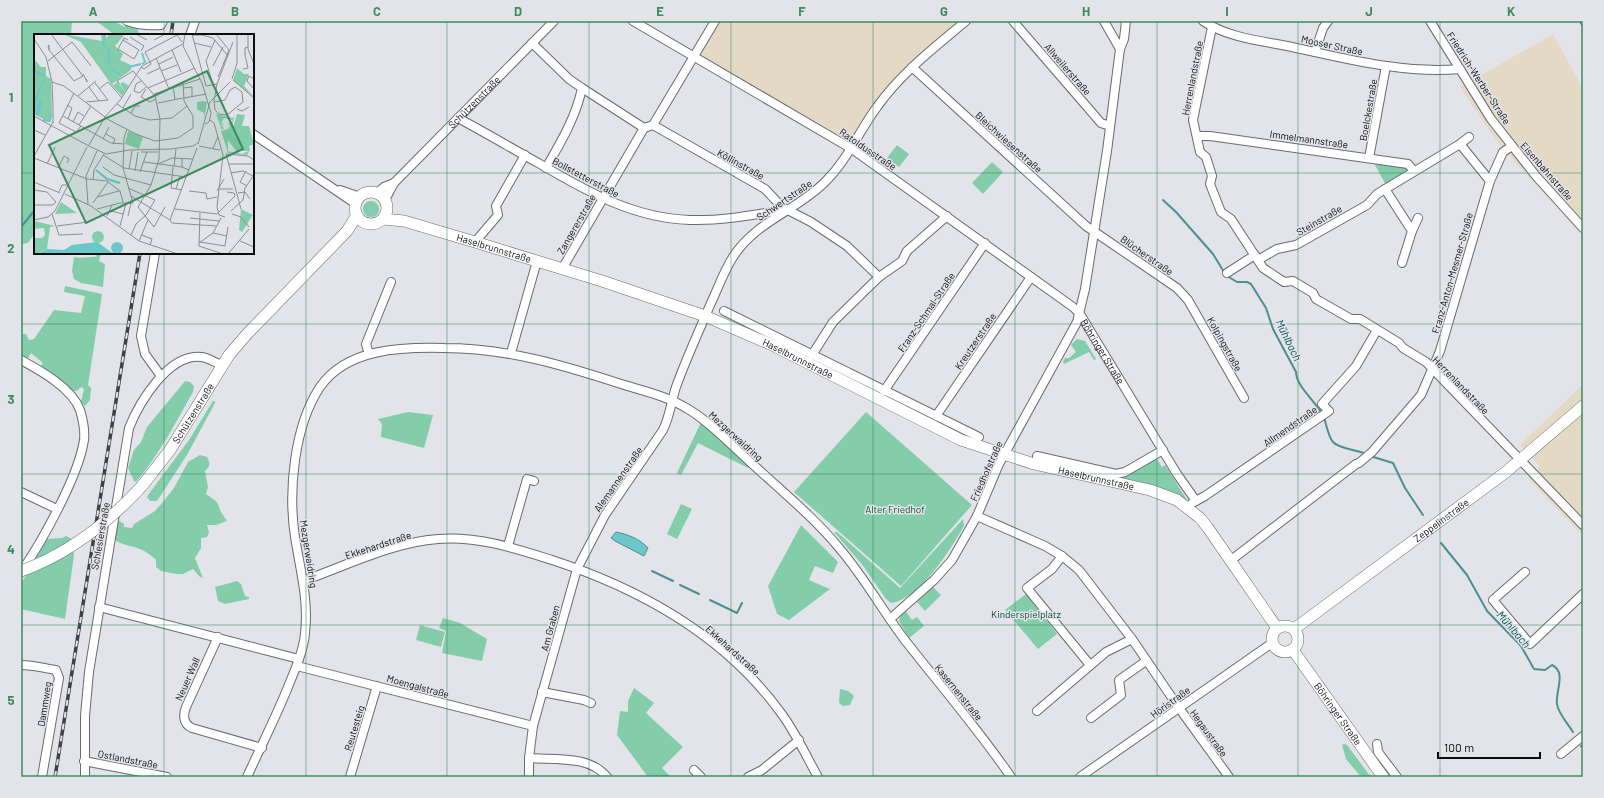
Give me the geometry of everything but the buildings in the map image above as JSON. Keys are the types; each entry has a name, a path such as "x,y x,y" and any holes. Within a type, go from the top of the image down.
{"main road":[{"path":"366,193 383,206 376,223 359,209 366,193"},
{"name":"Haselbrunnstraße","path":"383,206 404,221 537,261 705,316 770,344 961,440 1003,455 1074,475 1150,490 1169,496 1186,506"},
{"name":"Schützenstraße","path":"21,572 59,554 93,532 123,506 142,486 170,450 222,365 247,334 347,231 359,209"},
{"name":"Zeppelinstraße","path":"1294,629 1346,589 1477,494 1583,406"},
{"path":"1186,506 1208,528 1277,628"},
{"path":"1286,626 1294,629 1298,640 1293,650 1281,652 1272,643 1272,635 1277,628 1286,626"},
{"name":"Böhringer Straße","path":"1293,650 1383,777"}],"street":[{"path":"127,21 143,25 161,25 163,21"},
{"path":"190,34 195,21"},
{"name":"Schützenstraße","path":"383,206 394,183 554,21"},
{"name":"Ratoldusstraße","path":"633,21 852,149 985,243 1073,307 1080,314"},
{"path":"532,43 569,79 644,128 653,125 715,21"},
{"name":"Schwertstraße","path":"672,400 705,316 729,265 739,249 758,229 804,200 840,168 877,106 912,67 966,21"},
{"name":"Allweilerstraße","path":"1013,21 1101,123 1110,126"},
{"path":"1104,21 1120,49"},
{"name":"Böhringer Straße","path":"1126,21 1124,39 1120,49 1110,126 1080,314 1196,501"},
{"name":"Mooser Straße","path":"1203,21 1212,27 1242,37 1386,66 1433,72 1460,70"},
{"path":"1315,52 1323,28 1328,21"},
{"name":"Friedrich-Werber-Straße","path":"1430,21 1491,119 1512,146"},
{"name":"Herrenlandstraße","path":"1212,27 1193,120 1200,152 1206,157 1212,176 1210,184 1221,212 1231,220 1263,268 1284,282 1293,281 1313,293 1316,299 1351,319 1360,320 1399,342 1403,348 1426,362 1583,525"},
{"name":"Boelckestraße","path":"1369,158 1386,66"},
{"name":"Bleichwiesenstraße","path":"912,67 1086,226 1093,230"},
{"path":"546,168 572,120 582,88"},
{"name":"Bollstetterstraße","path":"458,118 602,199 645,214 690,220 725,219 787,210"},
{"name":"Köllinstraße","path":"653,125 765,189 778,204 811,222 847,246 879,277"},
{"name":"Zangererstraße","path":"562,269 644,128"},
{"path":"254,135 335,189 359,209"},
{"name":"Immelmannstraße","path":"1197,136 1210,136 1408,164 1414,171"},
{"name":"Steinstraße","path":"1227,273 1256,258 1296,245 1367,205 1377,194 1460,144 1469,137"},
{"path":"1460,144 1490,182"},
{"name":"Franz-Anton-Mesmer-Straße","path":"1230,561 1350,468 1363,460 1372,452 1421,395 1433,370 1490,182 1504,152 1512,146"},
{"name":"Eisenbahnstraße","path":"1512,146 1536,176 1583,228"},
{"path":"475,242 498,215 496,206 525,155"},
{"path":"1385,189 1412,232"},
{"path":"812,355 830,326 879,277 902,261 907,251 947,216"},
{"path":"1402,262 1418,218"},
{"name":"Blücherstraße","path":"1093,230 1177,288 1188,300"},
{"name":"Franz-Schmal-Straße","path":"884,391 985,243"},
{"path":"154,254 141,336 145,354 161,376"},
{"path":"511,353 537,261"},
{"name":"Kreutzerstraße","path":"936,416 1031,277"},
{"path":"369,354 366,344 391,282"},
{"name":"Kolpingstraße","path":"1188,300 1244,398"},
{"name":"Haselbrunnstraße","path":"724,311 979,437"},
{"name":"Friedhofstraße","path":"890,619 943,571 952,560 977,516 1003,455 1069,338 1080,314"},
{"name":"Allmendstraße","path":"1196,501 1329,411 1322,404 1356,366 1377,330"},
{"name":"Mezgerwaidring","path":"247,777 282,704 298,662 306,632 306,598 294,535 292,505 296,458 302,426 311,404 326,379 339,367 356,358 369,354 403,349 437,348 479,349 511,353 580,370 672,400 699,416 827,534 849,560 890,619"},
{"name":"Schlesierstraße","path":"85,777 85,716 99,607 129,428 136,411 147,393 161,376 175,365 194,357 202,357 222,365"},
{"path":"21,360 44,373 65,390 80,409 83,422 84,440 80,454 57,509 21,572"},
{"name":"Alemannenstraße","path":"577,569 605,515 657,440 668,418 672,400"},
{"name":"Haselbrunnstraße","path":"1037,456 1116,474 1125,472 1163,450"},
{"path":"508,546 527,479 534,481"},
{"path":"21,492 57,509"},
{"path":"1186,506 1196,501"},
{"name":"Hegaustraße","path":"977,516 1045,546 1062,556 1079,570 1132,639 1179,708 1229,777"},
{"name":"Ekkehardstraße","path":"303,581 396,547 426,540 470,539 508,546 577,569 606,581 665,610 713,643 766,694 782,714 799,740 818,777"},
{"path":"1062,556 1052,569 1027,588 1090,665"},
{"path":"21,558 30,557"},
{"name":"Am Graben","path":"529,777 529,758 533,726 577,569"},
{"path":"1525,572 1493,600 1530,644 1583,594"},
{"path":"99,607 218,637 298,662"},
{"name":"Kasernenstraße","path":"890,619 1011,777"},
{"name":"Neuer Wall","path":"218,637 186,707 184,715 185,722 192,728 262,748"},
{"path":"1037,710 1106,652 1132,639"},
{"name":"Höristraße","path":"1080,777 1272,643"},
{"path":"1091,718 1121,695 1119,680 1146,661"},
{"name":"Moengalstraße","path":"298,662 378,686 533,726"},
{"name":"Dammweg","path":"21,665 28,664 36,667 56,670 59,678 42,777"},
{"name":"Reutesteig","path":"350,777 378,686"},
{"path":"542,692 584,700 591,703"},
{"path":"1561,754 1583,736"},
{"path":"748,777 762,770 799,740"},
{"name":"Böhringer Straße","path":"1377,744 1378,752 1397,777"},
{"path":"529,758 585,762 596,766 607,777"},
{"name":"Ostlandstraße","path":"84,761 167,777"},
{"path":"694,770 701,777"}],"shaded area":[{"path":"717,21 961,21 912,64 851,142 696,55"},
{"path":"1553,34 1583,89 1583,237 1498,143 1460,87"},
{"path":"1583,384 1583,536 1528,478 1540,466 1520,445"}],"green space":[{"path":"21,21 72,21 71,34 34,34 34,234 28,243 21,244"},
{"path":"96,21 113,21 125,27 126,23 137,28 139,32 139,34 114,34"},
{"path":"897,145 909,154 899,167 887,158"},
{"path":"992,162 1003,172 983,194 972,183"},
{"path":"1374,163 1405,167 1408,171 1387,187"},
{"path":"368,201 374,201 379,206 377,215 374,217 368,217 363,212 363,206"},
{"path":"97,254 101,254 99,261 105,264 103,287 81,283 74,279 72,271 74,257 96,257"},
{"path":"65,286 102,294 88,385 91,388 90,400 85,406 81,402 84,389 81,387 77,391 71,391 40,367 43,363 31,353 28,358 21,356 21,334 26,334 29,340 34,339 54,310 81,313 85,296 64,292"},
{"path":"1077,339 1085,341 1096,359 1094,360 1089,352 1064,364 1063,362 1065,358 1069,358 1076,352 1071,345"},
{"path":"185,381 190,382 194,386 193,392 160,450 136,482 134,481 128,468 134,450 141,442 147,427"},
{"path":"213,401 215,401 215,403 187,455 157,501 150,501 147,497 148,495 189,440"},
{"path":"408,412 433,415 424,448 381,437 382,424 378,419"},
{"name":"Alter Friedhof","path":"866,412 972,505 901,586 794,492"},
{"path":"702,420 750,464 748,468 698,443 681,475 677,473"},
{"path":"200,455 207,457 209,463 208,468 205,471 208,487 206,494 217,502 227,521 216,525 207,525 209,532 207,537 201,538 201,548 195,558 203,578 200,577 193,569 183,574 161,571 156,567 156,560 147,553 140,549 122,544 114,539 114,525 119,521 124,524 124,527 132,528 134,524 155,511 174,488 188,462"},
{"path":"1156,457 1162,467 1165,465 1187,500 1172,493 1120,480"},
{"path":"681,504 692,509 677,539 667,534"},
{"path":"963,519 964,526 943,560 933,572 912,593 902,600 891,603 886,599 864,567 834,532 837,532 900,588"},
{"path":"801,525 838,562 833,573 815,566 809,580 830,589 789,620 777,614 768,586"},
{"path":"66,536 72,539 74,555 65,619 21,609 21,584 47,539 62,538"},
{"path":"237,581 241,584 245,596 249,597 249,599 225,604 218,601 215,587"},
{"path":"933,587 941,595 925,611 917,602"},
{"name":"Kinderspielplatz","path":"1026,594 1057,634 1038,649 1005,610"},
{"path":"905,610 912,620 917,617 924,626 909,638 899,621 901,613"},
{"path":"443,618 460,623 487,639 482,661 442,653 446,631 439,628"},
{"path":"420,625 445,632 441,647 416,640"},
{"path":"634,688 654,703 646,713 683,747 662,768 671,777 648,777 617,735 620,711 628,712 628,701"},
{"path":"840,689 848,691 854,696 850,705 843,706 839,703"},
{"path":"1342,745 1347,745 1371,777 1361,777 1346,759"}],"water":[{"path":"616,532 633,537 645,545 648,548 644,556 611,538"}],"waterway":[{"name":"Mühlbach","path":"1163,200 1176,212 1213,254 1224,272"},
{"path":"21,227 34,211"},
{"name":"Mühlbach","path":"1227,276 1237,282 1247,282 1251,284 1266,308 1273,329 1296,372 1299,383 1322,414"},
{"name":"Mühlbach","path":"1324,418 1333,442 1344,448 1366,454"},
{"name":"Mühlbach","path":"1370,456 1393,463 1405,488 1423,515"},
{"name":"Mühlbach","path":"1441,543 1467,575 1487,611 1521,646 1534,669 1545,670 1552,665 1559,672 1560,677 1557,704 1561,715 1573,732"},
{"path":"652,571 673,581"},
{"path":"680,585 699,594"},
{"path":"710,600 737,613 742,603"}],"railway":[{"path":"171,34 173,21"},
{"path":"1581,21 1583,25"},
{"path":"55,777 140,254"}]}
